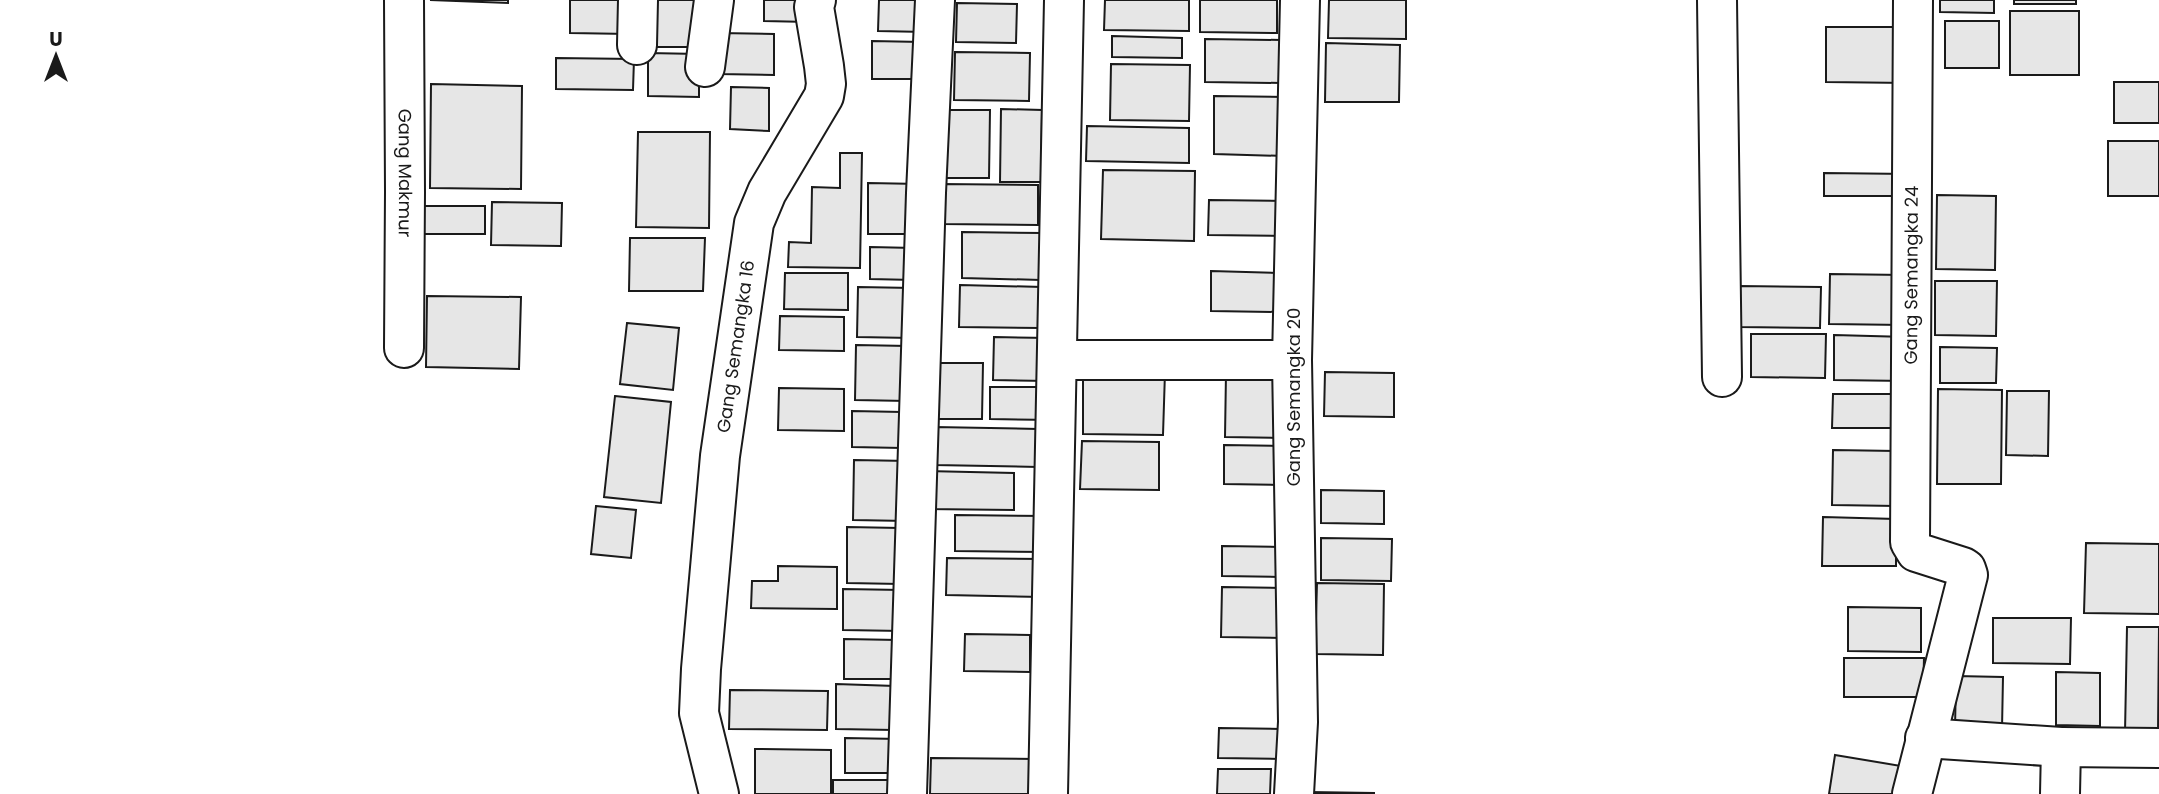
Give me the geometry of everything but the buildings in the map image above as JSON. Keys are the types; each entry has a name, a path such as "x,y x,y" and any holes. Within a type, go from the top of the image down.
{"street":[{"name":"Gang Makmur","path":"404,0 404,348"},
{"path":"637,45 638,0"},
{"path":"705,67 714,0"},
{"name":"Gang Semangka 16","path":"719,794 699,713 720,456 754,223 766,192 824,96 826,83 814,7 816,0"},
{"path":"906,794 934,0"},
{"path":"1048,794 1064,0"},
{"name":"Gang Semangka 20","path":"1294,794 1298,722 1292,360 1300,0"},
{"path":"1717,0 1721,377"},
{"name":"Gang Semangka 24","path":"1913,0 1910,528 1913,549 1916,552 1963,567 1968,572 1926,738"},
{"path":"1058,360 1292,360"},
{"path":"1912,794 1926,738 2061,747 2159,748"},
{"path":"2060,794 2061,747"}]}
